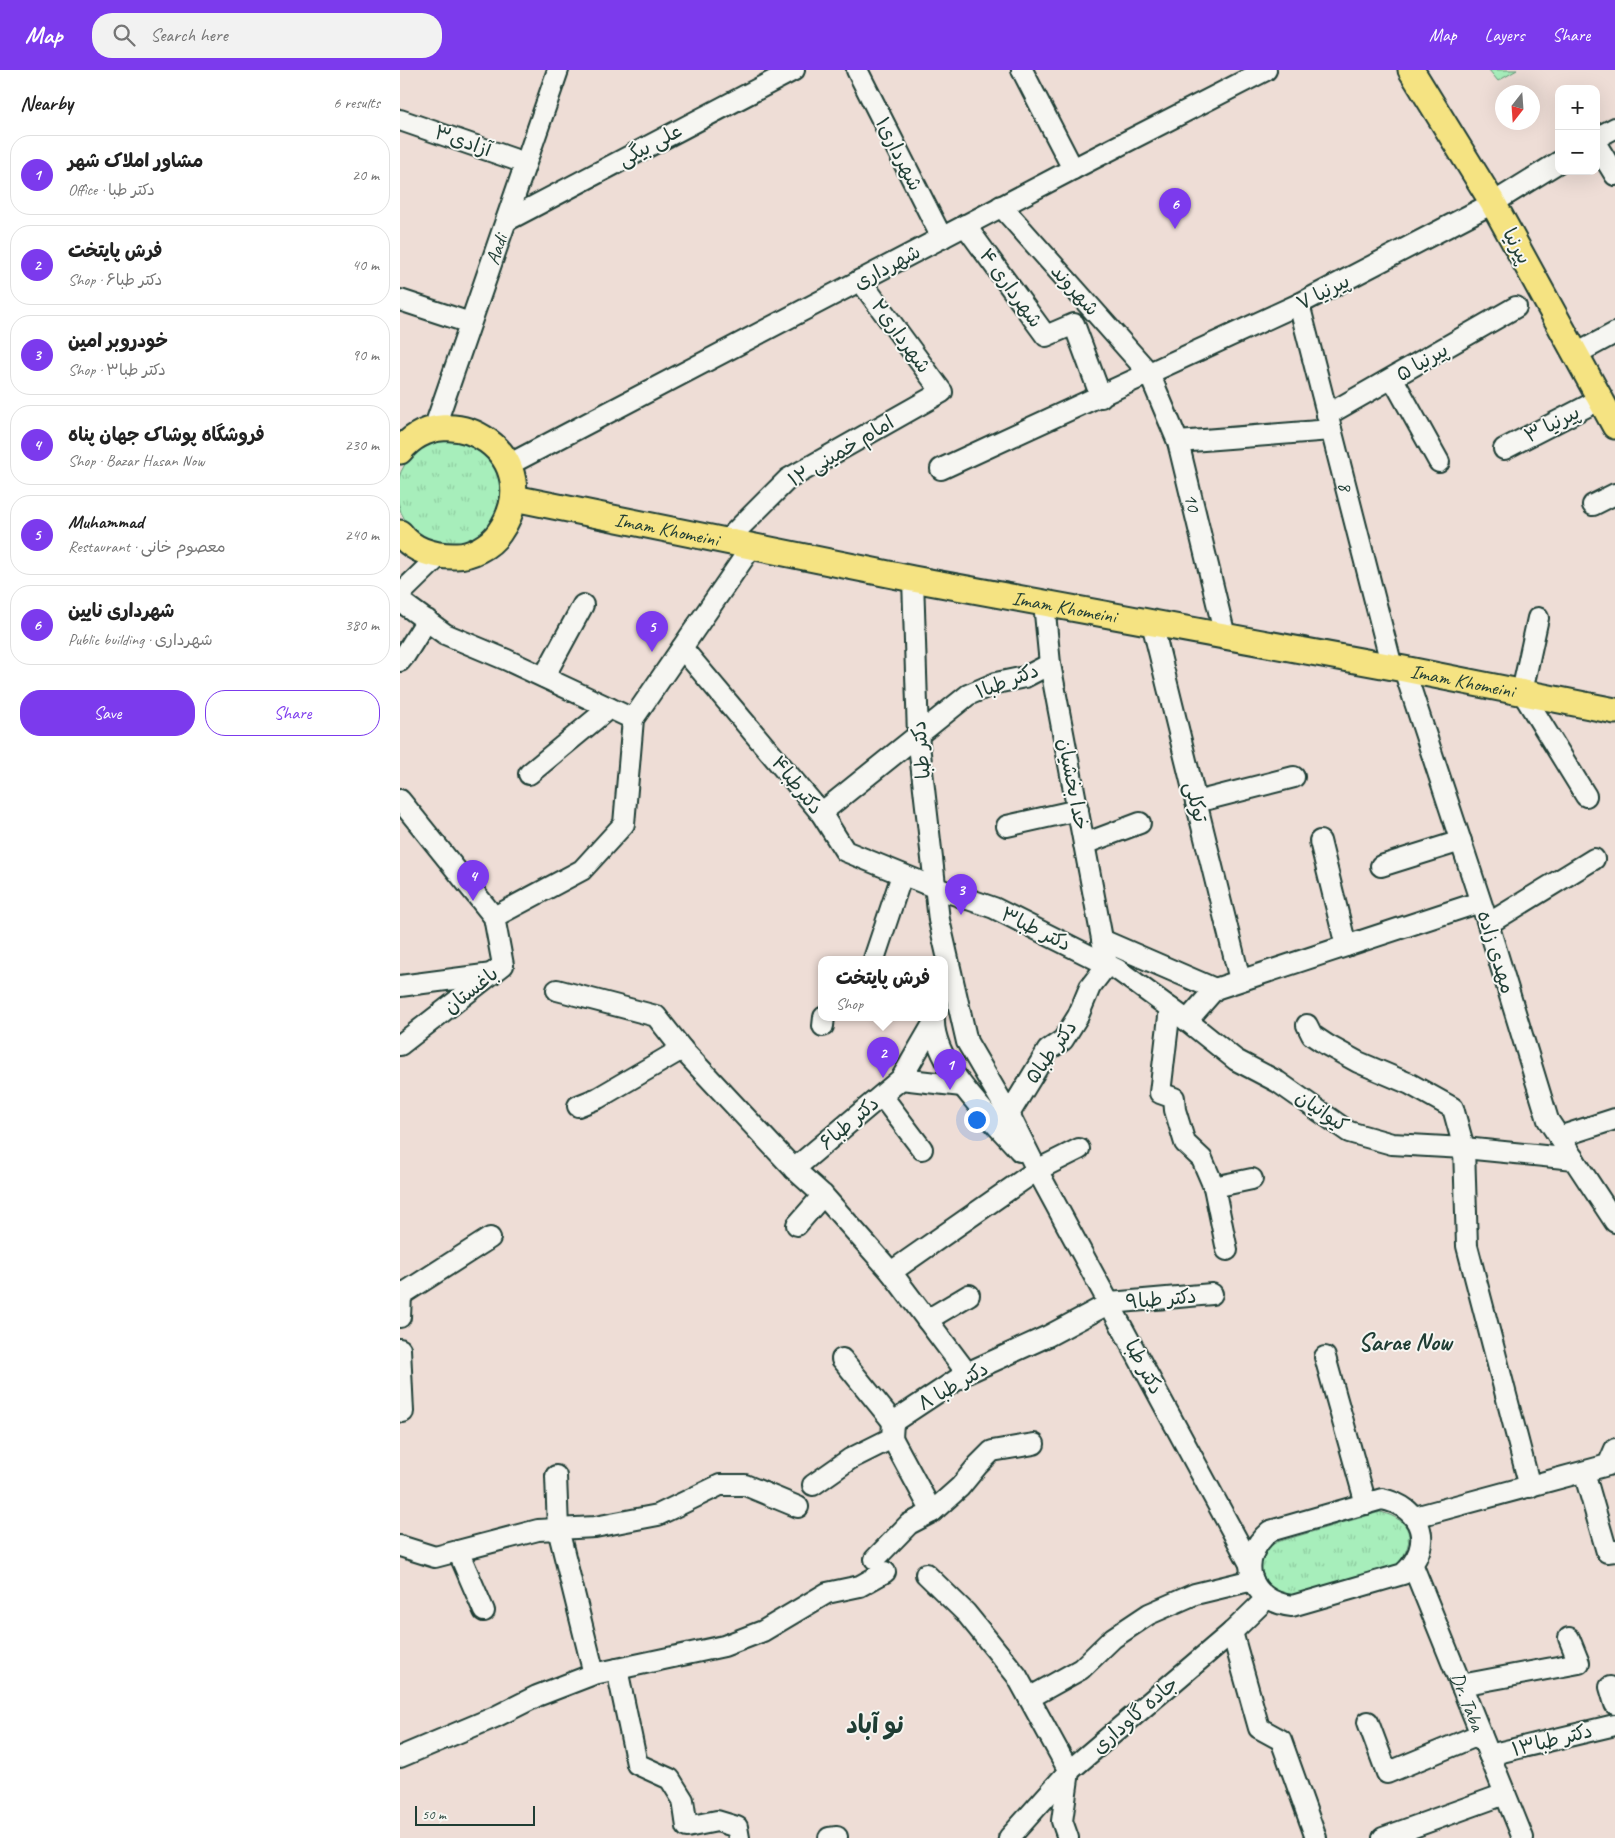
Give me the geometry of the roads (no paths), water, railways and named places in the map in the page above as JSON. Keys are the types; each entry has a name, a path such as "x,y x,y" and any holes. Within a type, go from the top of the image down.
{"main road":[{"name":"پیرنیا","path":"1411,70 1493,203 1615,426"},
{"path":"400,451 416,437 434,429 456,428 478,434 496,447 508,465 514,481 514,498 509,520 496,538 478,551 459,556 439,556 420,550 400,533"},
{"name":"Imam Khomeini","path":"514,498 912,579 1398,668 1615,710"}],"street":[{"name":"Aadi","path":"434,429 558,70"},
{"name":"علی بیگی","path":"506,221 794,70"},
{"name":"شهرداری۱","path":"856,70 942,238"},
{"path":"1022,70 1073,169"},
{"name":"شهرداری","path":"508,465 1001,206 1266,70"},
{"name":"آزادی۳","path":"400,120 526,163"},
{"path":"1600,136 1615,128"},
{"path":"1600,151 1615,175"},
{"name":"پیرنیا ۷","path":"941,469 1101,397 1299,304 1493,203 1555,164"},
{"name":"شهروند","path":"1001,206 1149,373"},
{"name":"شهرداری ۴","path":"965,225 1046,336 1074,324 1101,397"},
{"name":"شهرداری۲","path":"860,280 942,392"},
{"path":"400,300 470,323"},
{"name":"8","path":"1299,304 1329,422 1398,668"},
{"name":"پیرنیا ۵","path":"1329,422 1393,379 1516,308"},
{"path":"1576,354 1615,333"},
{"name":"10","path":"1149,373 1178,442 1225,636"},
{"path":"1393,379 1439,462"},
{"name":"امام خمینی ۱۲","path":"726,541 788,479 942,392"},
{"name":"پیرنیا ۳","path":"1504,449 1600,399"},
{"path":"1178,442 1329,422"},
{"path":"1593,505 1615,494"},
{"path":"400,800 494,917 582,870 624,824 633,719 752,546"},
{"path":"400,594 439,556"},
{"name":"دکتر طبا","path":"912,579 918,736 939,920 947,956"},
{"path":"400,601 445,634 633,719"},
{"name":"خدا بخشیان","path":"1044,603 1050,664 1107,965"},
{"path":"544,678 583,604"},
{"path":"1538,618 1522,692 1586,796"},
{"path":"400,661 427,620"},
{"name":"توکلی","path":"1152,623 1240,980"},
{"name":"دکترطبا۴","path":"682,648 820,813 845,851 936,888"},
{"name":"دکتر طبا۱","path":"820,813 968,695 996,683 1025,677 1050,664"},
{"name":"مهدی زاده","path":"1398,668 1461,842 1548,1120 1615,1222"},
{"path":"529,774 609,708"},
{"path":"1196,802 1294,777"},
{"path":"1008,826 1078,810"},
{"path":"1084,844 1140,823"},
{"path":"1320,841 1346,946"},
{"path":"1381,866 1461,842"},
{"path":"1488,924 1594,859"},
{"path":"875,956 902,874"},
{"name":"دکتر طبا۳","path":"936,888 994,908 1107,965"},
{"path":"1187,1021 1215,989 1480,902"},
{"name":"باغستان","path":"400,1045 503,965 494,917"},
{"name":"دکتر طبا","path":"937,956 939,920"},
{"path":"1102,940 1215,989"},
{"name":"دکتر طبا","path":"948,959 967,1042 1009,1114 1037,1170 1110,1303 1252,1572 1257,1589 1267,1598"},
{"name":"کیوانیان","path":"1107,965 1118,970 1170,1008 1236,1060 1278,1082 1349,1132 1392,1144 1464,1148 1574,1159"},
{"name":"دکتر طبا۵","path":"1009,1114 1048,1050 1063,1040 1078,1016 1090,987 1107,965"},
{"path":"400,986 492,974"},
{"path":"557,990 656,1016 682,1050 794,1169 822,1194 891,1272 967,1373"},
{"path":"1170,1008 1160,1093 1174,1098 1175,1110 1185,1142 1202,1159 1214,1187 1227,1250"},
{"name":"دکتر طبا۶","path":"794,1169 901,1079 933,1021"},
{"name":"دکتر طبا","path":"934,1021 943,1056 962,1086 1037,1170"},
{"path":"1306,1025 1312,1035 1326,1045 1358,1062 1410,1084 1453,1108 1464,1148 1467,1246 1530,1487"},
{"path":"943,1056 967,1042"},
{"path":"578,1106 598,1098 682,1050"},
{"path":"901,1079 962,1086"},
{"path":"882,1096 922,1149"},
{"path":"1560,1137 1615,1118"},
{"path":"891,1272 1037,1170 1079,1149"},
{"path":"1214,1187 1252,1179"},
{"path":"797,1225 822,1194"},
{"path":"400,1317 401,1293 490,1238"},
{"name":"دکتر طبا۹","path":"1110,1303 1212,1294"},
{"path":"927,1320 968,1296"},
{"name":"دکتر طبا ۸","path":"813,1485 893,1430 967,1373 1031,1344 1110,1303"},
{"path":"400,1349 403,1412"},
{"path":"1325,1357 1366,1504"},
{"path":"842,1360 893,1430 932,1512"},
{"path":"400,1757 495,1717 537,1696 594,1674 724,1646 763,1631 827,1592 860,1586 880,1566 909,1524 932,1512 960,1487 992,1451 1034,1444"},
{"path":"1415,1517 1608,1466 1615,1449"},
{"path":"1584,1472 1608,1552 1615,1551"},
{"path":"556,1476 558,1529 594,1674"},
{"path":"400,1546 435,1557 538,1530 595,1527 658,1515 720,1485 745,1485 798,1507"},
{"path":"1029,1698 1081,1669 1113,1638 1149,1614 1252,1572 1253,1551 1260,1539 1270,1531 1382,1499 1406,1508 1415,1517 1420,1529 1422,1542 1413,1566 1403,1574 1292,1606 1279,1604 1267,1598"},
{"path":"458,1551 484,1611"},
{"name":"Dr. Taba","path":"1413,1566 1523,1838"},
{"path":"926,1574 966,1614 1017,1676 1069,1771 1062,1821 1068,1838"},
{"name":"جاده گاوداری","path":"1009,1838 1069,1771 1232,1632 1267,1598"},
{"path":"1232,1632 1259,1728 1280,1740 1316,1838"},
{"path":"1461,1685 1579,1663 1569,1638"},
{"path":"617,1668 636,1764 670,1780 683,1800 686,1827 717,1821 737,1827 738,1838"},
{"path":"1368,1722 1387,1773 1481,1734"},
{"name":"دکتر طبا۱۳","path":"1489,1755 1615,1725"},
{"path":"1384,1838 1505,1794"}],"place":[{"name":"شهرداری نایین","path":"1175,229"},
{"name":"Muhammad","path":"652,652"},
{"name":"فروشگاه پوشاک جهان پناه","path":"473,901"},
{"name":"خودروبر امین","path":"961,915"},
{"name":"فرش پایتخت","path":"883,1078"},
{"name":"مشاور املاک شهر","path":"950,1090"}],"district":[{"name":"Sarae Now","path":"1405,1342"},
{"name":"نو آباد","path":"875,1725"}]}
